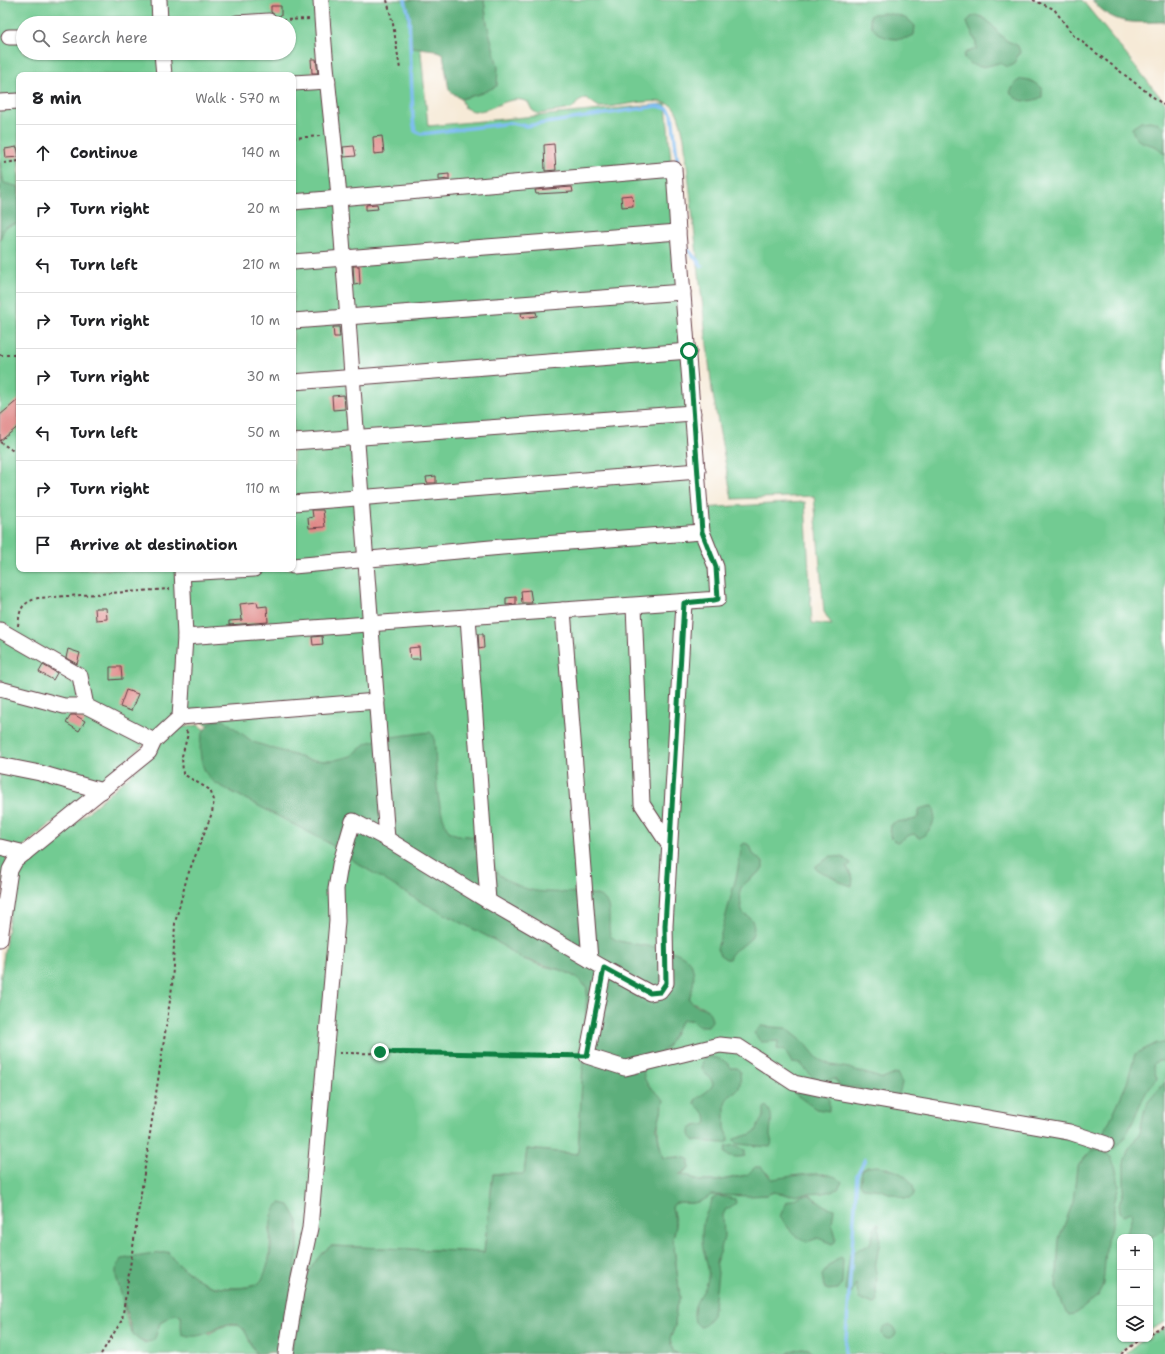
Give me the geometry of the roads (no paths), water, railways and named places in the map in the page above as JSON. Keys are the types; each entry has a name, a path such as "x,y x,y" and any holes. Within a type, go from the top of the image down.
{"lane":[{"path":"159,0 160,16"},
{"path":"321,0 339,196 351,378 372,624 387,839"},
{"path":"163,60 164,72"},
{"path":"296,83 328,80"},
{"path":"0,102 16,101"},
{"path":"186,637 563,610 684,603 718,599 716,567 702,532 674,169 339,196 296,202"},
{"path":"296,262 678,232"},
{"path":"296,322 683,292"},
{"path":"296,382 689,351"},
{"path":"296,442 694,413"},
{"path":"296,503 698,471"},
{"path":"296,566 502,547 702,532"},
{"path":"180,717 186,637 183,572"},
{"path":"286,1354 296,1292 310,1228 337,921 336,889 340,865 353,821 387,839 488,901 604,968 650,993 660,992 666,983 665,926 684,603"},
{"path":"634,606 642,804 669,845"},
{"path":"563,610 590,960"},
{"path":"468,617 488,901"},
{"path":"0,630 80,676 86,706"},
{"path":"0,689 64,706 86,706 154,741"},
{"path":"0,939 1,922 10,870 15,861 149,752 154,741 180,717 377,701"},
{"path":"0,765 40,773 102,791"},
{"path":"0,847 25,853"},
{"path":"604,968 587,1056 625,1068 720,1045 739,1047 794,1083 832,1091 1069,1132 1106,1144"}],"waterway":[{"path":"405,0 409,16 413,120 415,131 421,134 511,123 526,126 658,106 668,109 672,114 678,166"},
{"path":"684,245 702,266"},
{"path":"845,1354 857,1175 865,1159"}]}
